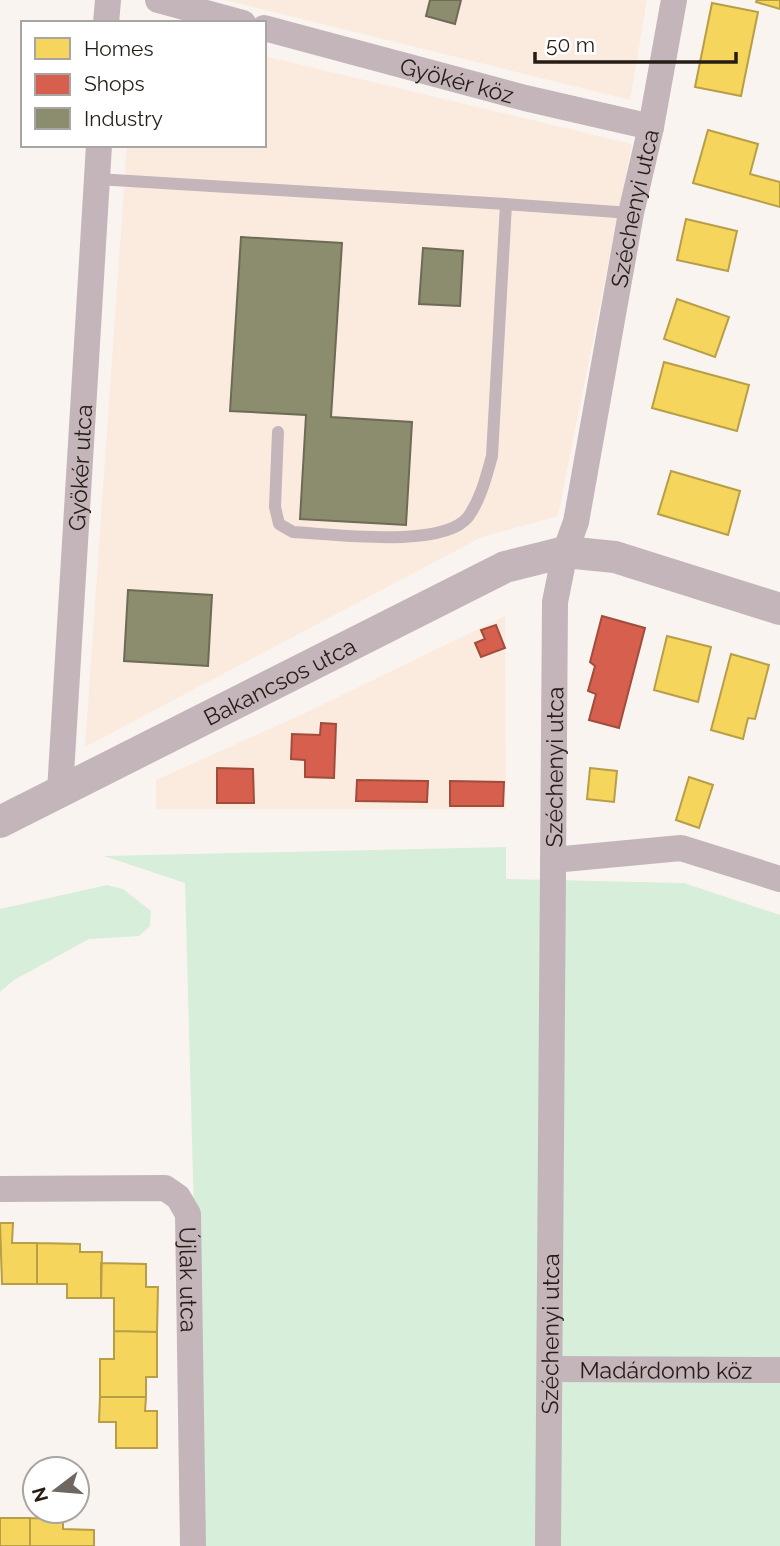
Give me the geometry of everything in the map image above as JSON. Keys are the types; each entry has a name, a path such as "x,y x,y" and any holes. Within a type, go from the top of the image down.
{"street":[{"path":"106,21 108,0"},
{"path":"158,0 236,21"},
{"name":"Széchenyi utca","path":"548,1546 555,602 565,552 576,522 631,214 651,127 674,0"},
{"name":"Gyökér köz","path":"266,29 525,98 651,127"},
{"name":"Gyökér utca","path":"60,790 99,147"},
{"name":"Bakancsos utca","path":"0,822 505,567 565,552 615,557 780,609"},
{"path":"553,860 681,848 780,880"},
{"name":"Újlak utca","path":"0,1189 165,1188 178,1197 188,1214 193,1546"},
{"name":"Madárdomb köz","path":"550,1369 780,1370"}],"lane":[{"path":"97,179 631,214"},
{"path":"278,432 275,507 279,524 293,532 414,537 439,534 466,519 481,495 492,456 506,204"}],"shaded area":[{"path":"225,0 647,0 630,100"},
{"path":"266,56 632,144 558,516 482,537 85,747 127,147 266,147"},
{"path":"505,616 506,809 156,809 156,780 303,714"}],"green space":[{"path":"506,847 506,879 684,883 780,915 780,1546 203,1546 185,883 104,856"},
{"path":"107,885 123,889 151,911 150,926 139,936 89,939 14,980 0,992 0,909"}],"building: Homes":[{"path":"780,0 780,9 756,2"},
{"path":"712,3 758,12 741,96 695,87"},
{"path":"708,130 758,144 750,174 780,182 780,207 693,183"},
{"path":"686,219 737,231 728,271 677,260"},
{"path":"677,299 729,317 715,357 664,339"},
{"path":"664,362 749,385 737,431 652,408"},
{"path":"671,471 740,491 728,535 658,514"},
{"path":"667,636 711,647 698,702 654,690"},
{"path":"731,654 769,665 755,719 748,718 743,739 711,730"},
{"path":"590,768 617,771 614,802 587,799"},
{"path":"689,777 713,785 699,828 676,820"},
{"path":"0,1223 13,1223 12,1243 37,1243 37,1284 2,1284"},
{"path":"37,1243 80,1244 80,1252 102,1252 101,1298 67,1298 67,1284 37,1284"},
{"path":"101,1263 146,1264 146,1287 158,1287 157,1332 114,1331 114,1298 101,1298"},
{"path":"114,1331 157,1332 157,1377 146,1377 146,1397 100,1397 100,1359 114,1359"},
{"path":"100,1397 146,1397 145,1411 157,1411 157,1448 116,1448 116,1422 99,1422"},
{"path":"0,1518 21,1518 21,1525 30,1525 30,1546 0,1546"},
{"path":"30,1525 63,1525 63,1529 94,1530 94,1546 30,1546"}],"building: Shops":[{"path":"602,616 645,628 619,728 589,720 596,694 588,691 595,666 590,662"},
{"path":"496,625 505,648 481,657 475,643 485,639 481,630"},
{"path":"321,723 336,724 334,778 305,777 305,760 291,759 292,734 320,735"},
{"path":"217,768 253,769 254,803 217,803"},
{"path":"357,780 428,781 427,802 356,801"},
{"path":"450,781 504,782 503,806 450,806"}],"building: Industry":[{"path":"430,0 461,0 455,24 426,16"},
{"path":"241,237 342,243 331,417 412,422 406,525 300,519 306,415 230,411"},
{"path":"423,248 463,251 460,306 419,304"},
{"path":"128,590 212,595 208,666 124,661"}]}
